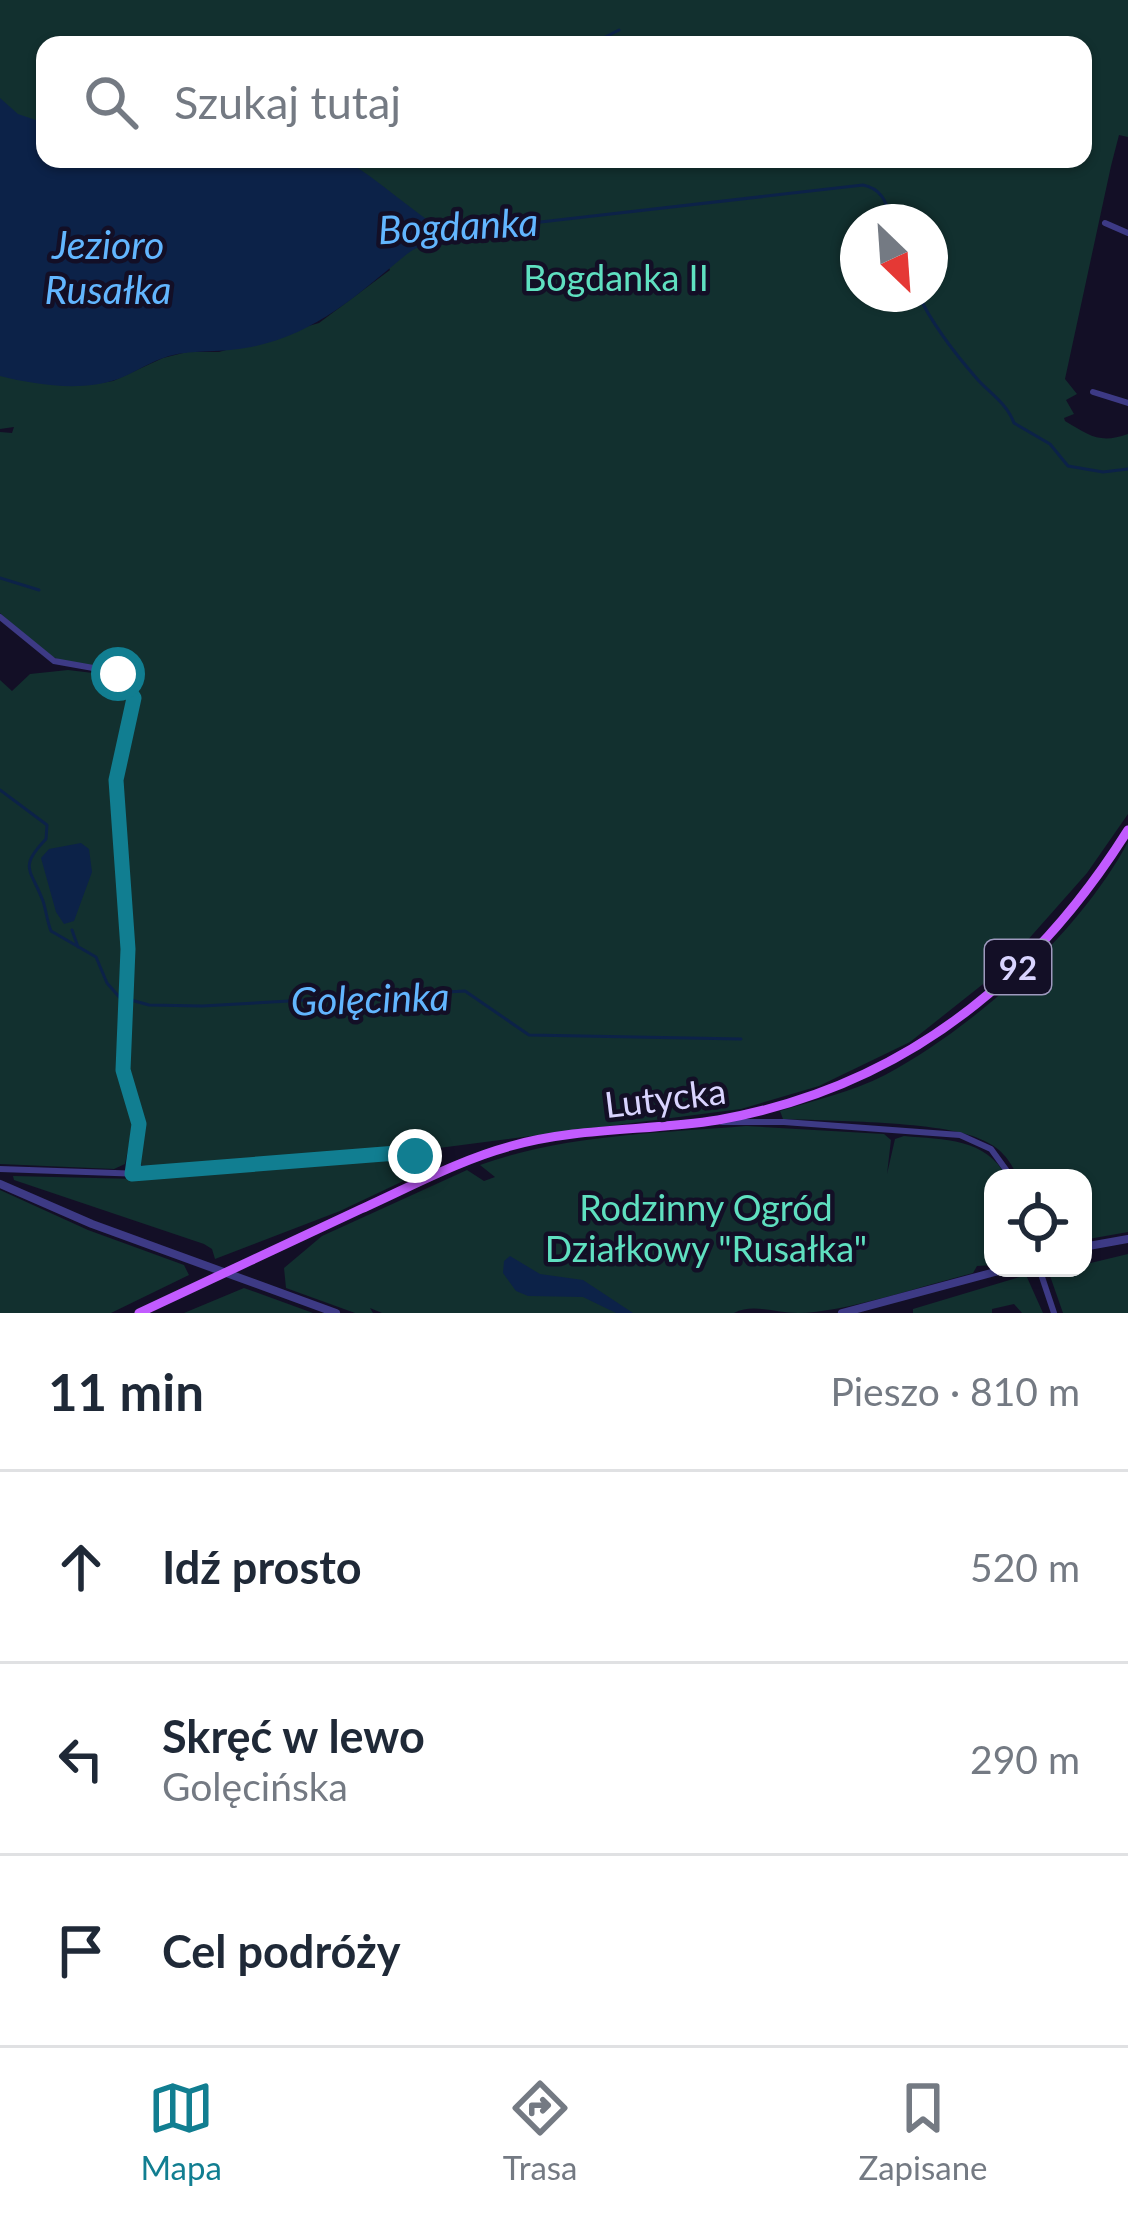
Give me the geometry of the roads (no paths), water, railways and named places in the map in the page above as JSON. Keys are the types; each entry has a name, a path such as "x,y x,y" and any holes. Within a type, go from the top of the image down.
{"main road":[{"name":"Lutycka","path":"139,1313 486,1154 537,1140 692,1124 775,1107 876,1070 950,1025 1042,943 1087,890 1128,830"}],"street":[{"path":"1105,223 1128,232"},
{"path":"1094,392 1128,403"},
{"path":"0,616 54,662 118,674 134,698 116,780 128,949 123,1070 139,1124 132,1174"},
{"path":"775,1107 776,1117 784,1122"},
{"path":"692,1124 784,1122 960,1135 991,1149 1005,1169"},
{"path":"0,1169 132,1174 403,1153 419,1159 430,1178"},
{"path":"0,1184 337,1313"},
{"path":"1092,1245 1128,1239"},
{"path":"842,1313 984,1275"},
{"path":"1042,1277 1054,1313"}],"water":[{"name":"Jezioro Rusałka","path":"0,98 18,114 36,120 36,168 357,168 446,233 407,254 316,323 274,341 169,356 118,379 89,385 0,376"},
{"path":"81,843 89,849 92,872 74,921 64,924 56,912 41,858 49,849"},
{"path":"510,1256 540,1274 583,1280 633,1313 616,1313 583,1297 528,1296 516,1291 503,1273 504,1261"}],"waterway":[{"path":"607,36 619,30"},
{"name":"Bogdanka","path":"445,233 863,185 879,193 886,204"},
{"name":"Bogdanka","path":"927,312 1014,423 1050,444 1068,466 1103,472 1128,469"},
{"path":"0,578 39,590"},
{"name":"Golęcinka","path":"0,790 47,825 46,839 32,856 30,869 51,931 96,957 107,983 121,999"},
{"path":"72,930 78,947"},
{"name":"Golęcinka","path":"131,1000 202,1006 465,991 529,1035 741,1039"}],"park label":[{"name":"Bogdanka II","path":"616,277"},
{"name":"Rodzinny Ogród Działkowy \"Rusałka\"","path":"706,1228"}]}
